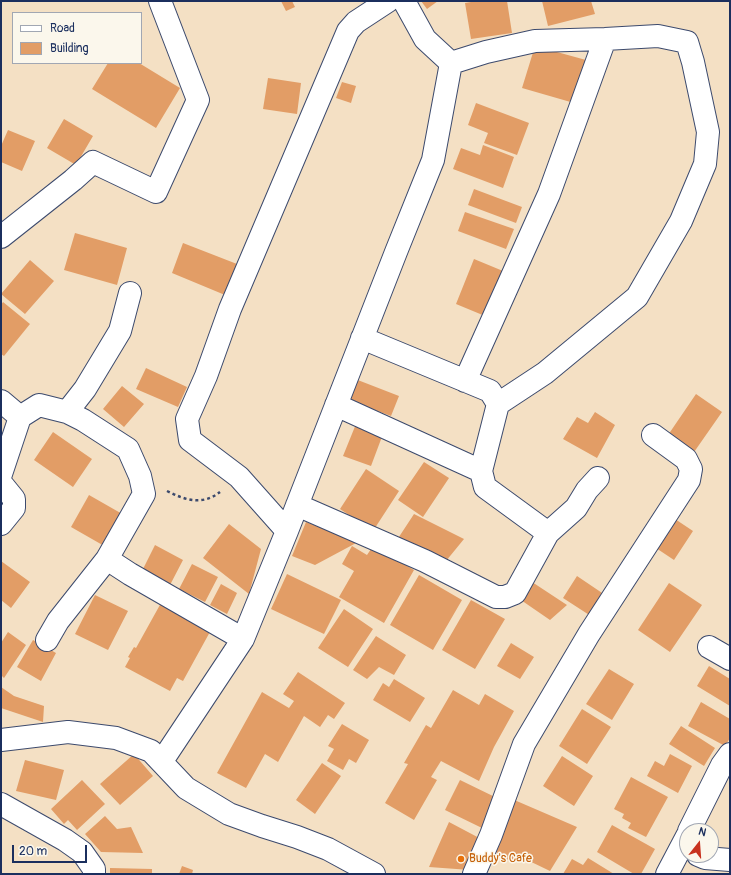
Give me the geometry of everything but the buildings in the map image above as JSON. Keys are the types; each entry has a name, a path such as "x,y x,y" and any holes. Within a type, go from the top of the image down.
{"street":[{"path":"1,238 93,162 156,192 198,100 160,1"},
{"path":"287,531 239,478 190,440 187,419 206,376 233,301 348,31 356,22 388,1"},
{"path":"404,1 426,39 451,63"},
{"path":"451,63 486,52 535,41 658,36 687,42 694,62 708,132 705,164 681,221 637,298 545,373 498,404 481,471 486,487 548,533"},
{"path":"465,381 549,194 604,39"},
{"path":"162,761 243,639 433,160 451,63"},
{"path":"67,412 85,389 120,331 130,293"},
{"path":"362,338 490,391 498,404"},
{"path":"1,401 20,417"},
{"path":"1,474 20,417 39,405 67,412 83,420 128,449 140,476 144,494 107,559 58,621 47,640"},
{"path":"336,405 481,471"},
{"path":"474,874 491,835 524,744 589,634 689,480 691,469 686,459 653,435"},
{"path":"297,505 425,561 496,597 505,597 515,593 548,533 576,508 587,490 598,478"},
{"path":"1,483 14,499 14,508 1,524"},
{"path":"107,559 243,639"},
{"path":"709,647 730,659"},
{"path":"1,740 68,732 116,738 151,751 186,788 229,814 298,837 328,849 374,874"},
{"path":"698,823 722,765 730,754"},
{"path":"1,804 65,840 82,852 94,869 94,874"},
{"path":"667,874 679,858"},
{"path":"719,859 730,860"}],"path":[{"path":"140,476 182,499 194,501 213,497 239,478"}],"place":[{"name":"Buddy's Cafe","path":"461,859"}]}
